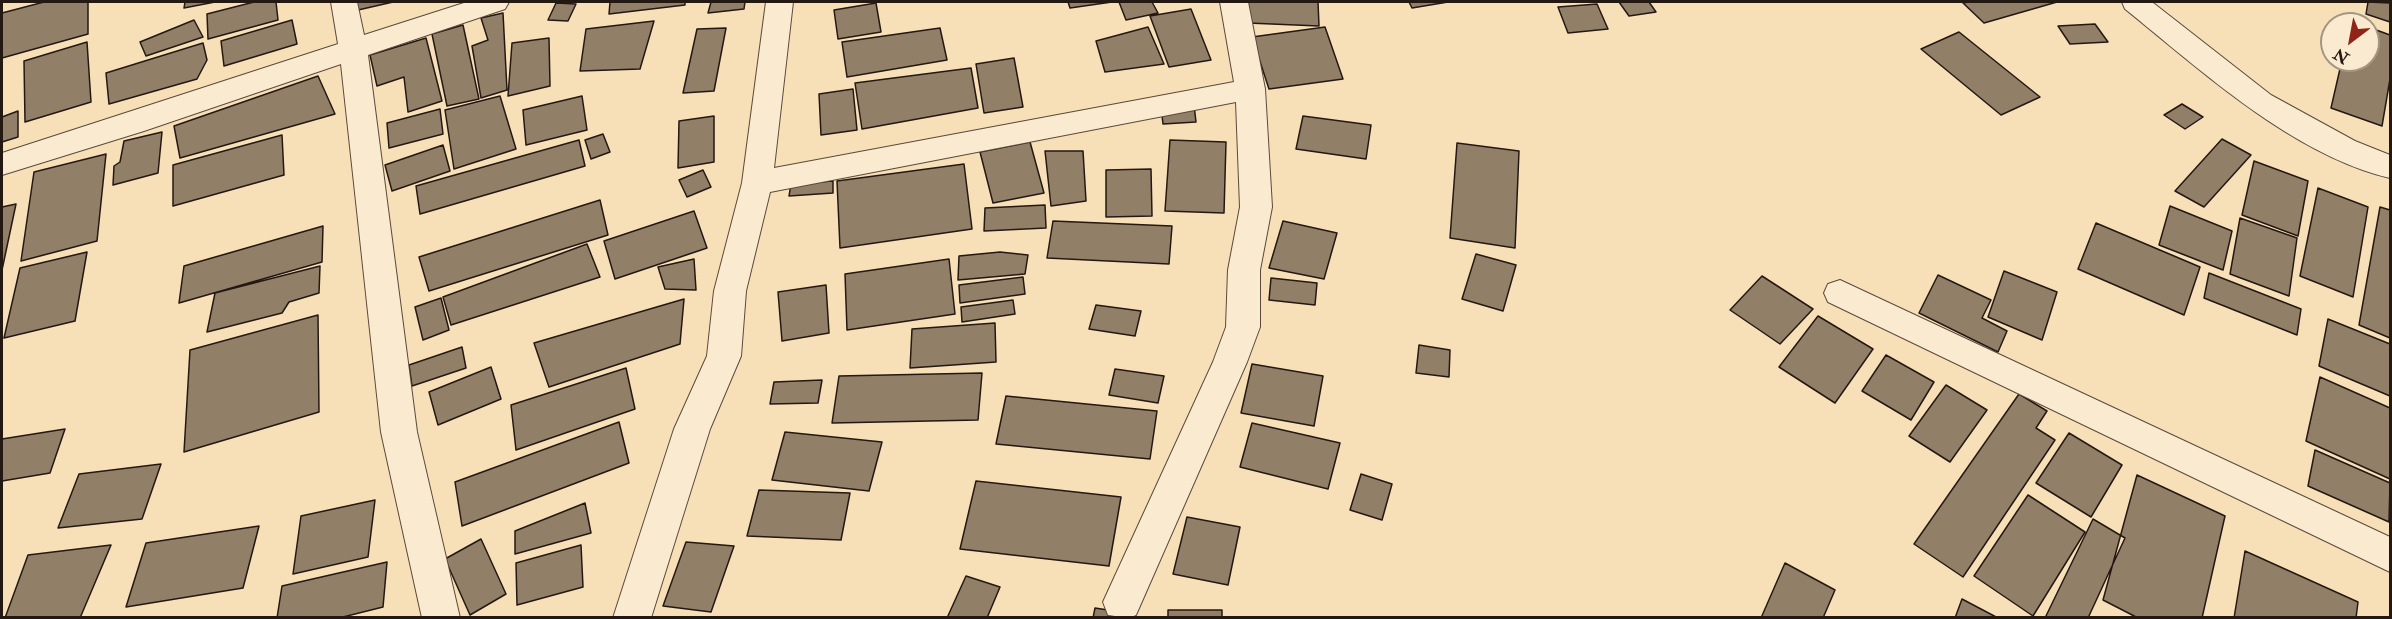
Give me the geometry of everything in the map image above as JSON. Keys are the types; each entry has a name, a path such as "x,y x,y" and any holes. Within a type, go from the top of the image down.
{"street":[{"path":"344,2 353,49 399,432 441,618"},
{"path":"2,164 495,2"},
{"path":"632,618 692,429 724,356 730,291 757,183 779,2"},
{"path":"1122,602 1243,327 1244,270 1256,207 1250,89 1234,2"},
{"path":"2135,2 2261,104 2344,149 2391,167"},
{"path":"757,183 1250,89"},
{"path":"1840,293 2391,555"}],"building":[{"path":"44,2 88,2 88,34 2,58 2,13"},
{"path":"185,2 215,2 184,8"},
{"path":"254,2 276,2 278,20 208,39 207,14"},
{"path":"347,2 393,2 345,13"},
{"path":"610,2 685,2 685,5 609,14"},
{"path":"711,2 745,2 744,9 708,13"},
{"path":"1068,2 1112,2 1070,8"},
{"path":"1119,2 1152,2 1158,13 1126,20"},
{"path":"1248,2 1318,2 1319,26 1248,23"},
{"path":"1409,2 1448,2 1412,8"},
{"path":"1619,2 1649,2 1656,12 1629,16"},
{"path":"2057,2 1984,23 1963,3"},
{"path":"2368,2 2390,3 2390,22 2380,19 2380,12 2366,12"},
{"path":"556,3 576,4 568,21 548,20"},
{"path":"876,3 881,32 838,39 834,10"},
{"path":"1597,4 1608,29 1568,33 1558,7"},
{"path":"1191,9 1211,60 1169,67 1150,16"},
{"path":"503,13 507,90 481,98 472,46 488,40 481,18"},
{"path":"194,20 203,37 146,56 140,42"},
{"path":"292,20 297,44 224,66 221,41"},
{"path":"654,21 640,69 580,71 586,29"},
{"path":"2095,24 2108,42 2070,44 2058,26"},
{"path":"463,25 479,99 447,106 432,34"},
{"path":"1148,27 1164,64 1105,72 1096,41"},
{"path":"1325,27 1343,79 1269,89 1252,37"},
{"path":"726,28 714,91 683,93 697,29"},
{"path":"940,28 947,60 847,77 842,42"},
{"path":"2380,31 2390,35 2390,79 2382,126 2331,108 2339,72 2380,72"},
{"path":"1959,32 2040,97 2001,115 1921,49"},
{"path":"426,38 442,101 408,112 404,77 377,86 370,55"},
{"path":"549,38 550,86 508,96 512,43"},
{"path":"87,42 91,102 25,122 24,61"},
{"path":"203,43 207,60 197,79 109,104 106,73"},
{"path":"1014,58 1023,107 984,113 976,64"},
{"path":"971,68 978,108 862,129 855,83"},
{"path":"318,76 335,114 180,158 174,126"},
{"path":"853,89 857,130 821,135 819,94"},
{"path":"500,96 516,149 454,169 445,110"},
{"path":"582,96 587,130 526,145 523,110"},
{"path":"2182,104 2203,117 2185,129 2164,115"},
{"path":"1194,105 1196,122 1163,124 1161,107"},
{"path":"440,109 443,134 389,148 387,123"},
{"path":"18,111 18,137 2,142 2,117"},
{"path":"714,116 714,162 678,168 679,121"},
{"path":"1303,116 1371,125 1366,159 1296,149"},
{"path":"162,132 158,173 113,185 114,166 120,162 124,141"},
{"path":"603,134 610,152 591,159 585,140"},
{"path":"282,135 284,175 173,206 173,165"},
{"path":"2222,139 2251,155 2204,207 2175,191"},
{"path":"579,140 585,166 420,214 416,186"},
{"path":"1170,140 1226,142 1224,213 1165,211"},
{"path":"1030,142 1044,193 993,203 980,152"},
{"path":"1457,143 1519,151 1515,248 1450,238"},
{"path":"443,145 450,171 392,191 385,165"},
{"path":"1045,151 1083,151 1086,201 1051,206"},
{"path":"106,154 97,241 21,261 34,172"},
{"path":"2254,161 2308,181 2298,236 2242,215"},
{"path":"964,164 972,229 840,248 837,181"},
{"path":"1151,169 1152,216 1106,217 1106,170"},
{"path":"703,170 711,187 687,197 679,180"},
{"path":"833,181 833,193 789,196 791,184"},
{"path":"2318,188 2368,207 2353,297 2300,276"},
{"path":"600,200 608,235 429,291 419,257"},
{"path":"16,204 2,270 2,207"},
{"path":"1045,205 1046,228 984,231 985,208"},
{"path":"2170,206 2232,231 2223,270 2159,245"},
{"path":"2380,207 2390,210 2390,338 2359,325"},
{"path":"694,211 707,248 615,279 604,241"},
{"path":"2240,218 2297,238 2289,296 2230,274"},
{"path":"1053,221 1172,226 1169,264 1047,258"},
{"path":"1283,221 1337,233 1324,279 1269,268"},
{"path":"2096,223 2200,267 2184,315 2078,269"},
{"path":"323,226 322,262 179,303 184,266"},
{"path":"587,244 600,277 451,325 443,297"},
{"path":"87,252 75,321 4,338 20,268"},
{"path":"1000,252 1028,255 1025,274 958,280 959,256"},
{"path":"1476,254 1516,265 1503,311 1462,299"},
{"path":"694,259 696,290 665,289 658,267"},
{"path":"949,259 955,314 847,330 845,274"},
{"path":"320,266 319,293 289,302 282,313 207,332 215,293"},
{"path":"2004,271 2057,292 2042,340 1988,317"},
{"path":"2209,273 2301,309 2297,335 2204,298"},
{"path":"1938,275 1991,300 1982,318 2007,331 1998,352 1919,313"},
{"path":"1762,276 1813,309 1780,344 1730,310"},
{"path":"1023,277 1025,294 960,303 959,285"},
{"path":"1271,278 1317,283 1315,305 1269,300"},
{"path":"826,285 829,333 782,341 778,292"},
{"path":"441,298 449,330 423,340 415,307"},
{"path":"684,299 680,344 549,387 534,343"},
{"path":"1013,300 1015,314 962,322 961,307"},
{"path":"1096,305 1141,311 1135,336 1089,329"},
{"path":"318,315 319,412 184,452 190,350"},
{"path":"1818,316 1873,349 1835,403 1779,367"},
{"path":"2328,319 2390,344 2390,396 2319,366"},
{"path":"995,323 996,362 910,368 912,329"},
{"path":"1419,345 1450,350 1449,377 1416,373"},
{"path":"462,347 466,368 412,386 409,365"},
{"path":"1886,355 1934,382 1911,420 1862,391"},
{"path":"1252,364 1323,376 1314,426 1241,413"},
{"path":"491,367 501,399 438,425 429,392"},
{"path":"626,368 635,409 516,450 511,405"},
{"path":"1115,369 1164,376 1158,403 1109,395"},
{"path":"982,373 978,420 832,423 839,376"},
{"path":"2320,377 2390,408 2390,479 2306,441"},
{"path":"822,380 818,403 770,404 774,382"},
{"path":"1946,385 1987,410 1950,462 1909,436"},
{"path":"2019,394 2047,411 2036,428 2055,440 1963,577 1914,544"},
{"path":"1006,396 1157,411 1150,459 996,444"},
{"path":"619,422 629,463 462,526 455,482"},
{"path":"1252,423 1340,443 1328,489 1240,467"},
{"path":"65,429 50,473 2,481 2,439"},
{"path":"785,432 882,442 869,491 772,480"},
{"path":"2069,433 2122,465 2091,517 2036,483"},
{"path":"2315,450 2390,483 2389,522 2308,486"},
{"path":"161,464 142,519 58,528 79,474"},
{"path":"1361,474 1392,484 1382,520 1350,510"},
{"path":"2137,475 2225,516 2202,618 2138,618 2103,600"},
{"path":"976,481 1121,497 1109,566 960,549"},
{"path":"759,490 850,493 841,540 747,536"},
{"path":"2028,495 2085,532 2033,616 1974,576"},
{"path":"375,500 368,557 293,574 301,516"},
{"path":"585,503 591,533 515,554 515,531"},
{"path":"1187,517 1240,527 1228,585 1173,574"},
{"path":"2093,519 2125,538 2088,618 2045,618"},
{"path":"259,526 243,588 126,607 146,543"},
{"path":"481,539 506,594 470,615 445,559"},
{"path":"686,542 734,546 711,612 663,606"},
{"path":"111,545 80,618 5,618 28,555"},
{"path":"581,545 583,587 517,605 516,563"},
{"path":"2245,551 2358,602 2356,618 2234,618"},
{"path":"387,562 383,607 339,618 277,618 282,586"},
{"path":"1785,563 1835,590 1823,618 1761,618"},
{"path":"966,576 1000,587 987,618 947,618"},
{"path":"1962,599 1998,618 1955,618"},
{"path":"1095,608 1134,614 1133,618 1093,618"},
{"path":"1168,610 1222,610 1222,618 1168,618"}]}
